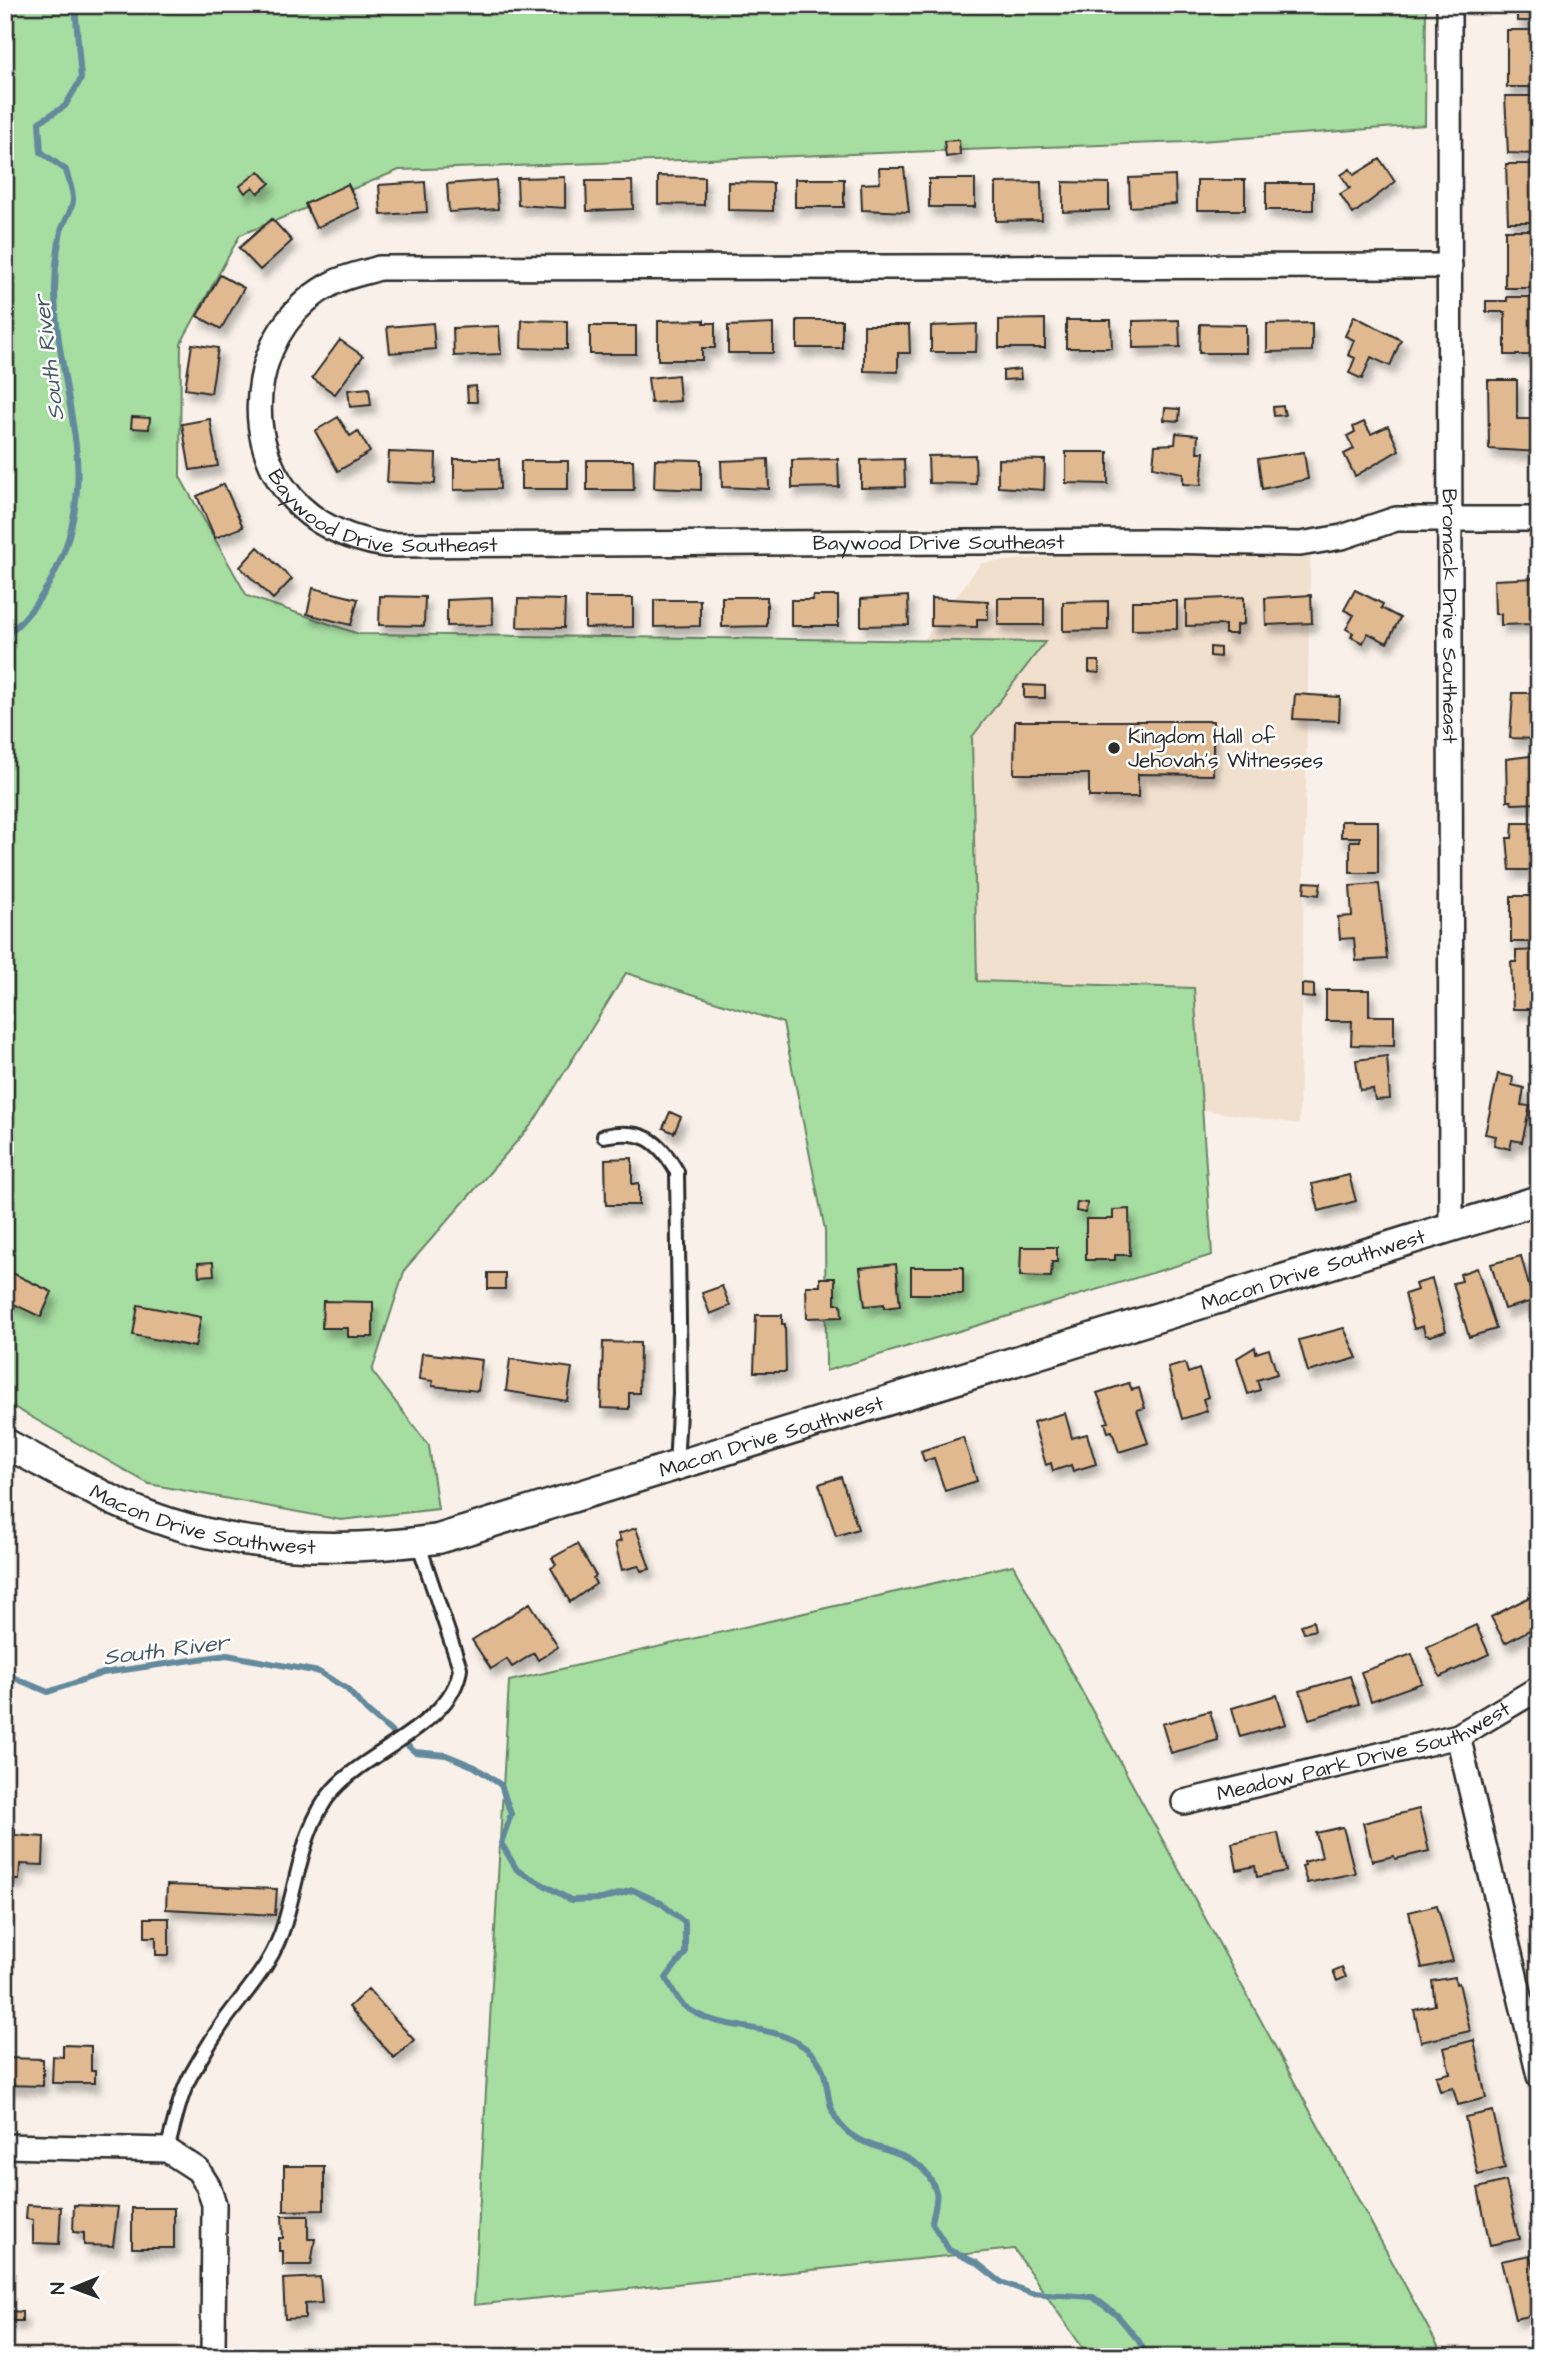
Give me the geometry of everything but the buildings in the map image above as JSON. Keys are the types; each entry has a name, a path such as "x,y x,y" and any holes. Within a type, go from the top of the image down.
{"street":[{"name":"Bromack Drive Southeast","path":"1449,5 1451,1227"},
{"name":"Baywood Drive Southeast","path":"1450,266 379,268 333,283 293,314 266,357 257,404 266,454 292,498 332,530 359,540 385,545 1026,544 1161,541 1300,544 1342,537 1396,519 1539,519"},
{"name":"Macon Drive Southwest","path":"5,1443 114,1501 164,1521 217,1536 271,1545 325,1549 438,1539 1539,1200"},
{"name":"Meadow Park Drive Southwest","path":"1184,1802 1458,1736 1539,1688"},
{"path":"1458,1736 1539,2077"},
{"path":"5,2146 167,2150 198,2170 208,2186 214,2204 213,2357"}],"lane":[{"path":"604,1136 623,1132 645,1136 665,1150 677,1172 680,1393 676,1466"},
{"path":"167,2150 190,2078 229,2014 266,1970 285,1925 317,1814 334,1789 448,1701 458,1684 460,1668 418,1542"}],"shaded area":[{"path":"1311,533 1299,1124 933,1071 890,685 981,563"}],"green space":[{"path":"5,5 1426,5 1425,125 1187,142 399,170 240,235 181,343 180,477 247,596 359,634 1045,642 972,737 977,981 1194,988 1212,1255 826,1371 825,1230 783,1023 626,973 533,1123 405,1269 372,1371 429,1446 438,1509 341,1520 149,1484 5,1402"},
{"path":"1013,1565 1444,2357 1089,2357 1014,2249 474,2305 509,1681"}],"waterway":[{"name":"South River","path":"5,637 24,618 54,575 72,526 76,500 76,446 60,348 55,289 61,231 73,197 66,170 41,152 39,122 65,106 81,79 75,5"},
{"name":"South River","path":"5,1674 48,1692 103,1673 227,1655 319,1672 346,1688 367,1711 415,1752 446,1755 475,1767 501,1785 511,1814 501,1843 517,1870 571,1900 602,1899 633,1890 661,1903 685,1923 685,1953 666,1978 680,2002 696,2014 784,2036 811,2052 824,2072 830,2103 840,2124 851,2135 864,2142 906,2157 929,2176 936,2192 932,2223 949,2250 977,2263 1001,2282 1031,2293 1093,2297 1118,2316 1148,2357"}],"place":[{"name":"Kingdom Hall of Jehovah’s Witnesses","path":"1114,748"}]}
